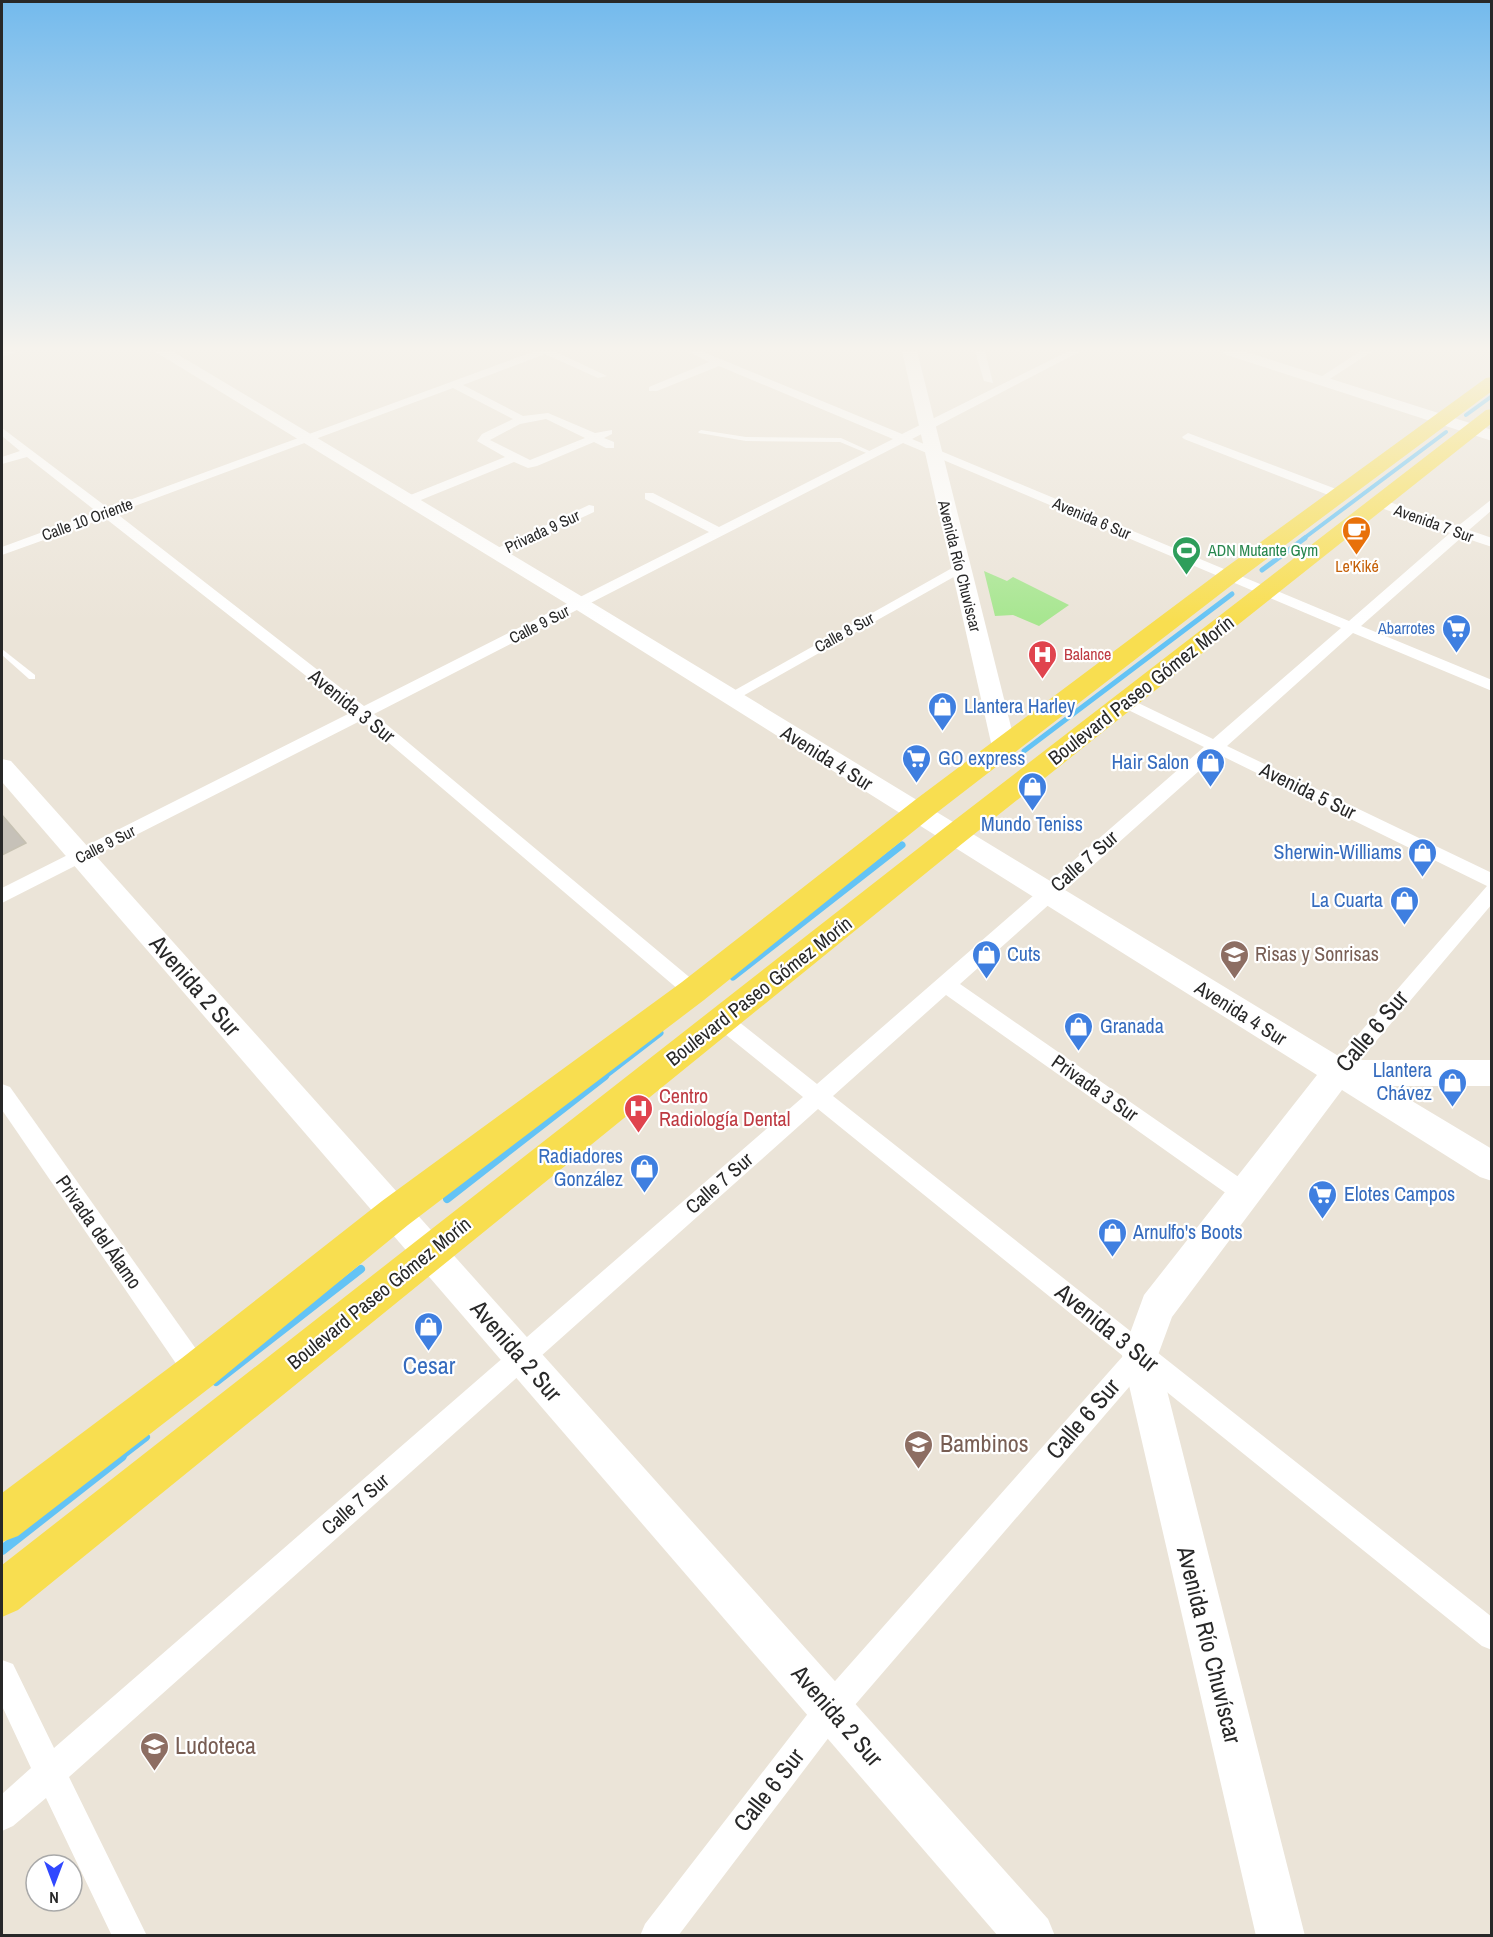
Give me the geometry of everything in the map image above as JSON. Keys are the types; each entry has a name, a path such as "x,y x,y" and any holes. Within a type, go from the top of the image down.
{"main road":[{"name":"Boulevard Paseo Gómez Morín","path":"2,1520 197,1372 395,1214 693,991 1004,747 1229,576 1412,441"},
{"name":"Boulevard Paseo Gómez Morín","path":"2,1594 953,836 1266,592 1377,502 1462,441"},
{"path":"998,802 1006,767 1004,747"}],"street":[{"name":"Avenida 3 Sur","path":"15,441 363,713 693,991"},
{"name":"Calle 10 Oriente","path":"2,551 298,441"},
{"name":"Avenida 4 Sur","path":"309,441 579,603 729,698 1491,1167"},
{"path":"485,441 485,444 528,464 586,441"},
{"path":"602,441 610,445"},
{"name":"Calle 9 Sur","path":"2,897 897,441"},
{"name":"Avenida 6 Sur","path":"908,441 1491,686"},
{"name":"Avenida Río Chuviscar","path":"931,441 1004,747"},
{"path":"1200,441 1340,495"},
{"path":"2,461 29,452"},
{"path":"407,501 512,458"},
{"path":"649,496 719,532"},
{"name":"Avenida 7 Sur","path":"1377,502 1491,543"},
{"name":"Calle 7 Sur","path":"2,1815 1491,503"},
{"name":"Privada 9 Sur","path":"494,553 589,509"},
{"name":"Calle 8 Sur","path":"729,698 961,567"},
{"name":"Avenida 5 Sur","path":"1124,702 1491,881"},
{"name":"Avenida 2 Sur","path":"2,767 1030,1935"},
{"name":"Calle 6 Sur","path":"657,1935 831,1709 1140,1355 1157,1307 1337,1073 1491,891"},
{"name":"Privada 3 Sur","path":"945,984 1245,1194"},
{"name":"Avenida 3 Sur","path":"722,1020 1491,1636"},
{"path":"1337,1073 1491,1073"},
{"name":"Privada del Álamo","path":"2,1093 197,1372"},
{"name":"Avenida Río Chuvíscar","path":"1140,1355 1281,1935"},
{"path":"2,1675 130,1935"}],"lane":[{"path":"844,441 873,454"},
{"path":"2,651 32,677"}],"green space":[{"path":"984,571 1007,581 1013,577 1069,605 1039,626 1013,615 995,616"}],"building":[{"path":"2,815 26,843 2,855"}],"waterway":[{"path":"1303,539 1433,441"},
{"path":"1262,570 1305,538"},
{"path":"1024,751 1232,594"},
{"path":"733,977 902,845"},
{"path":"603,1077 660,1033"},
{"path":"447,1199 605,1076"},
{"path":"216,1382 361,1269"},
{"path":"120,1457 146,1437"},
{"path":"2,1550 122,1456"}],"place":[{"name":"Le'Kiké","path":"1357,556"},
{"name":"ADN Mutante Gym","path":"1187,576"},
{"name":"Abarrotes","path":"1456,654"},
{"name":"Balance","path":"1043,680"},
{"name":"Llantera Harley","path":"943,732"},
{"name":"GO express","path":"917,784"},
{"name":"Hair Salon","path":"1210,788"},
{"name":"Mundo Teniss","path":"1032,812"},
{"name":"Sherwin-Williams","path":"1423,878"},
{"name":"La Cuarta","path":"1404,926"},
{"name":"Cuts","path":"986,980"},
{"name":"Risas y Sonrisas","path":"1234,980"},
{"name":"Granada","path":"1079,1052"},
{"name":"Llantera Chávez","path":"1453,1108"},
{"name":"Centro Radiología Dental","path":"638,1134"},
{"name":"Radiadores González","path":"644,1194"},
{"name":"Elotes Campos","path":"1323,1220"},
{"name":"Arnulfo's Boots","path":"1112,1258"},
{"name":"Cesar","path":"429,1352"},
{"name":"Bambinos","path":"919,1470"},
{"name":"Ludoteca","path":"154,1772"}]}
